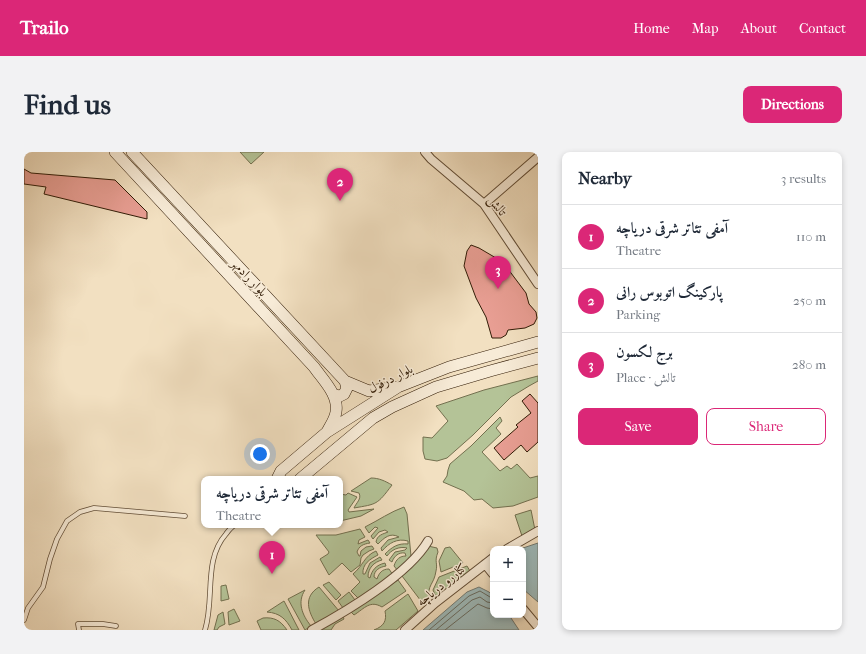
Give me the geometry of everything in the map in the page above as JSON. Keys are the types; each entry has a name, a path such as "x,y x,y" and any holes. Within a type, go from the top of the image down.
{"street":[{"name":"بلوار رادمهر","path":"115,152 314,367 334,395"},
{"name":"بلوار رادمهر","path":"132,152 345,381"},
{"name":"تالش","path":"425,152 431,159 484,204 538,284"},
{"path":"484,204 538,157"},
{"name":"بلوار دزفول","path":"278,476 281,471 327,432 398,387 449,366 538,342"},
{"name":"بلوار دزفول","path":"304,476 373,418 392,407 436,387 538,358"},
{"path":"327,432 334,419 336,411 334,395 340,396 344,394 347,388 345,381"},
{"path":"345,381 369,391 398,387"},
{"path":"512,546 538,532"},
{"path":"312,630 358,603 397,574 418,555 428,541"},
{"name":"کناررو دریاچه","path":"405,630 435,603 490,560"},
{"path":"485,564 490,570"},
{"path":"526,612 537,625"}],"lane":[{"path":"24,620 28,608 43,587 57,539 67,521 80,512 94,508 185,516"},
{"path":"205,630 210,594 211,567 214,554 221,540 232,528"},
{"path":"78,630 78,624 102,624 116,626"}],"green space":[{"path":"240,152 264,152 251,164"},
{"path":"538,376 538,381 511,397 473,435 447,458 437,461 425,459 423,451 423,437 432,438 448,421 436,406 484,390"},
{"path":"500,417 502,421 496,428 501,434 482,452 500,471 507,466 511,469 517,464 530,478 538,476 538,497 513,506 493,508 482,499 474,500 464,491 443,482 447,476 450,464 471,446"},
{"path":"371,478 382,480 392,485 376,502 368,506 354,508 360,495 359,493 351,491"},
{"path":"348,493 357,497 348,510 349,512 374,509 361,516 343,520 343,494 346,495"},
{"path":"404,507 407,514 411,556 398,571 394,566 398,558 406,556 405,553 397,555 392,562 389,560 395,552 405,550 407,548 396,549 387,556 385,554 395,546 408,544 408,541 400,540 394,542 382,551 381,548 388,540 399,537 390,535 378,544 376,542 380,535 388,532 385,530 379,532 373,539 371,536 378,528 375,527 369,533 365,527"},
{"path":"531,510 535,530 522,536 515,515"},
{"path":"360,529 365,537 359,540 358,544 368,540 370,543 359,548 357,552 359,556 361,551 366,547 372,546 374,549 363,555 360,565 351,572 342,563 329,575 320,559 329,552 316,535 336,535"},
{"path":"428,546 437,548 438,552 436,558 435,576 429,591 429,600 424,605 402,576"},
{"path":"450,547 463,563 441,572 439,561 445,548"},
{"path":"376,551 378,555 369,560 365,565 363,574 365,574 370,563 380,557 382,560 376,562 372,566 368,577 370,578 373,570 385,563 386,566 378,569 375,572 374,577 377,579 381,572 387,569 389,569 393,575 359,599 351,591 360,582 353,574 366,558"},
{"path":"467,566 470,571 436,597 433,590 439,577"},
{"path":"398,580 406,591 382,607 374,604 354,615 350,611"},
{"path":"329,582 341,595 336,600 323,585"},
{"path":"226,585 229,599 221,601 221,586"},
{"path":"319,587 339,611 316,624 308,604 311,595"},
{"path":"305,590 301,599 301,604 303,613 311,626 305,630 288,599"},
{"path":"349,592 355,600 343,608 338,601"},
{"path":"408,594 418,611 396,630 374,630 384,623 386,618 385,611"},
{"path":"284,601 299,630 292,630 282,617 267,612"},
{"path":"234,609 240,621 229,625 228,612"},
{"path":"223,612 225,624 217,630 214,630 218,615"},
{"path":"342,615 344,619 335,624 331,630 318,630"},
{"path":"263,618 276,620 287,630 261,630 257,621"}],"water":[{"path":"538,543 538,602 526,592 526,547"},
{"path":"479,587 489,592 490,618 511,618 519,630 423,630 467,592"}],"building":[{"path":"24,169 31,173 115,180 147,212 147,219 44,194 46,187 24,184"},
{"path":"471,245 496,258 508,269 526,293 529,304 536,312 537,318 534,324 525,328 508,330 506,335 501,338 492,338 486,317 476,298 464,266 467,251"},
{"path":"530,394 538,403 538,442 527,452 521,445 504,460 494,448 518,427 516,425 531,413 522,401"}],"place":[{"name":"پارکینگ اتوبوس رانی","path":"340,201"},
{"name":"برج لکسون","path":"498,289"},
{"name":"آمفی تئاتر شرقی دریاچه","path":"272,574"}]}
